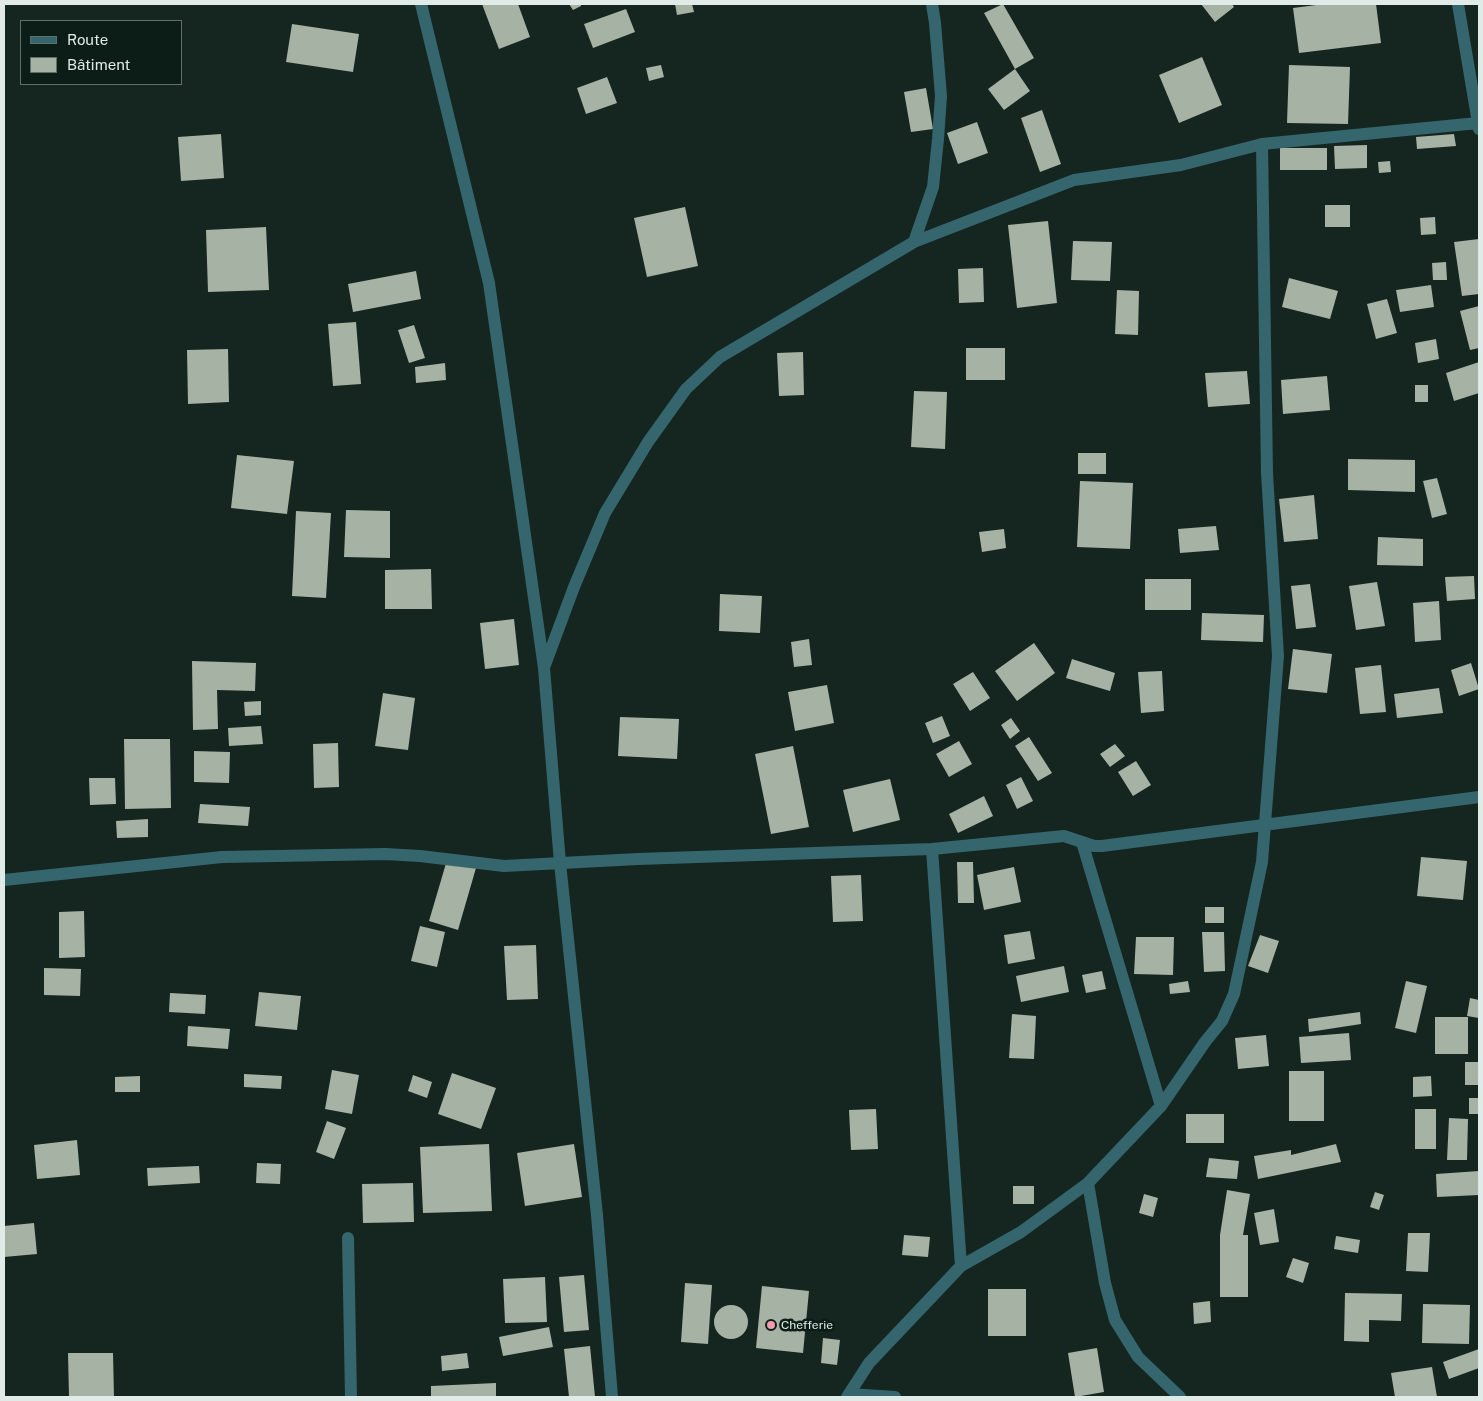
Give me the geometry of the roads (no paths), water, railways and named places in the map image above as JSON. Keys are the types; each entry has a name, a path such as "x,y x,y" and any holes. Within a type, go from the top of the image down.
{"street":[{"path":"421,4 490,283 544,668 560,863 597,1214 612,1397"},
{"path":"914,242 933,187 938,139 941,96 932,4"},
{"path":"544,668 605,513 648,442 686,389 728,353 914,242 1074,180 1182,165 1262,144 1479,127 1458,4"},
{"path":"848,1396 869,1363 961,1266 1021,1232 1088,1183 1161,1106 1222,1020 1234,994 1262,862 1278,656 1267,473 1262,144"},
{"path":"4,880 222,857 385,854 420,856 504,866 932,849 1064,836 1094,846 1111,846 1479,797"},
{"path":"1082,842 1161,1106"},
{"path":"932,849 961,1266"},
{"path":"1088,1183 1104,1282 1115,1320 1138,1357 1180,1397"},
{"path":"348,1238 351,1397"},
{"path":"848,1396 895,1397"}],"place":[{"name":"Chefferie","path":"771,1325"}]}
